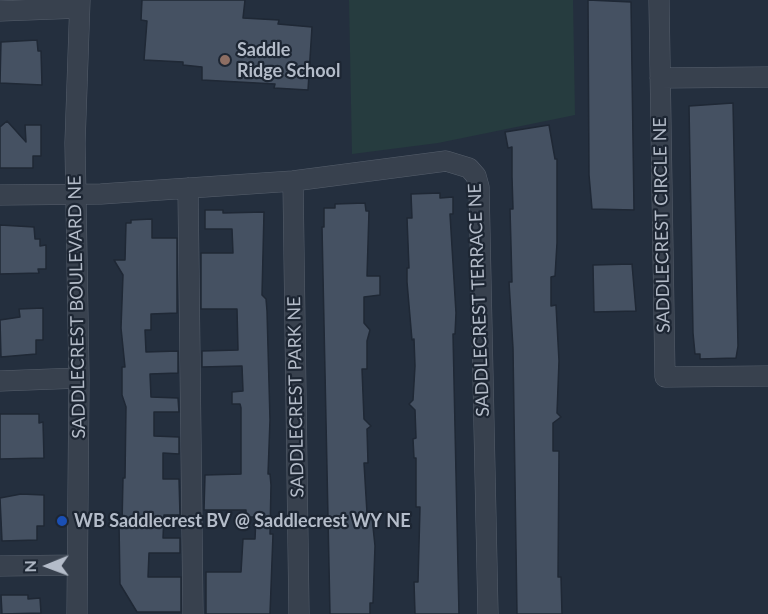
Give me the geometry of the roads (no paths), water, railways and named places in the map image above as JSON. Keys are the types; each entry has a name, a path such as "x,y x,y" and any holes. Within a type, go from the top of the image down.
{"street":[{"path":"659,0 660,78 768,77"},
{"path":"0,10 80,4"},
{"name":"SADDLECREST BOULEVARD NE","path":"77,614 79,378 76,194 80,4"},
{"name":"SADDLECREST CIRCLE NE","path":"660,78 665,377 768,376"},
{"name":"SADDLECREST TERRACE NE","path":"0,195 76,194 293,181 446,161 468,168 476,176 479,187 488,614"},
{"name":"SADDLECREST PARK NE","path":"293,181 299,614"},
{"path":"188,188 193,614"},
{"path":"0,381 79,378"},
{"path":"0,566 77,565"}],"place":[{"name":"Saddle Ridge School","path":"225,60"},
{"name":"WB Saddlecrest BV @ Saddlecrest WY NE","path":"62,521"}]}
